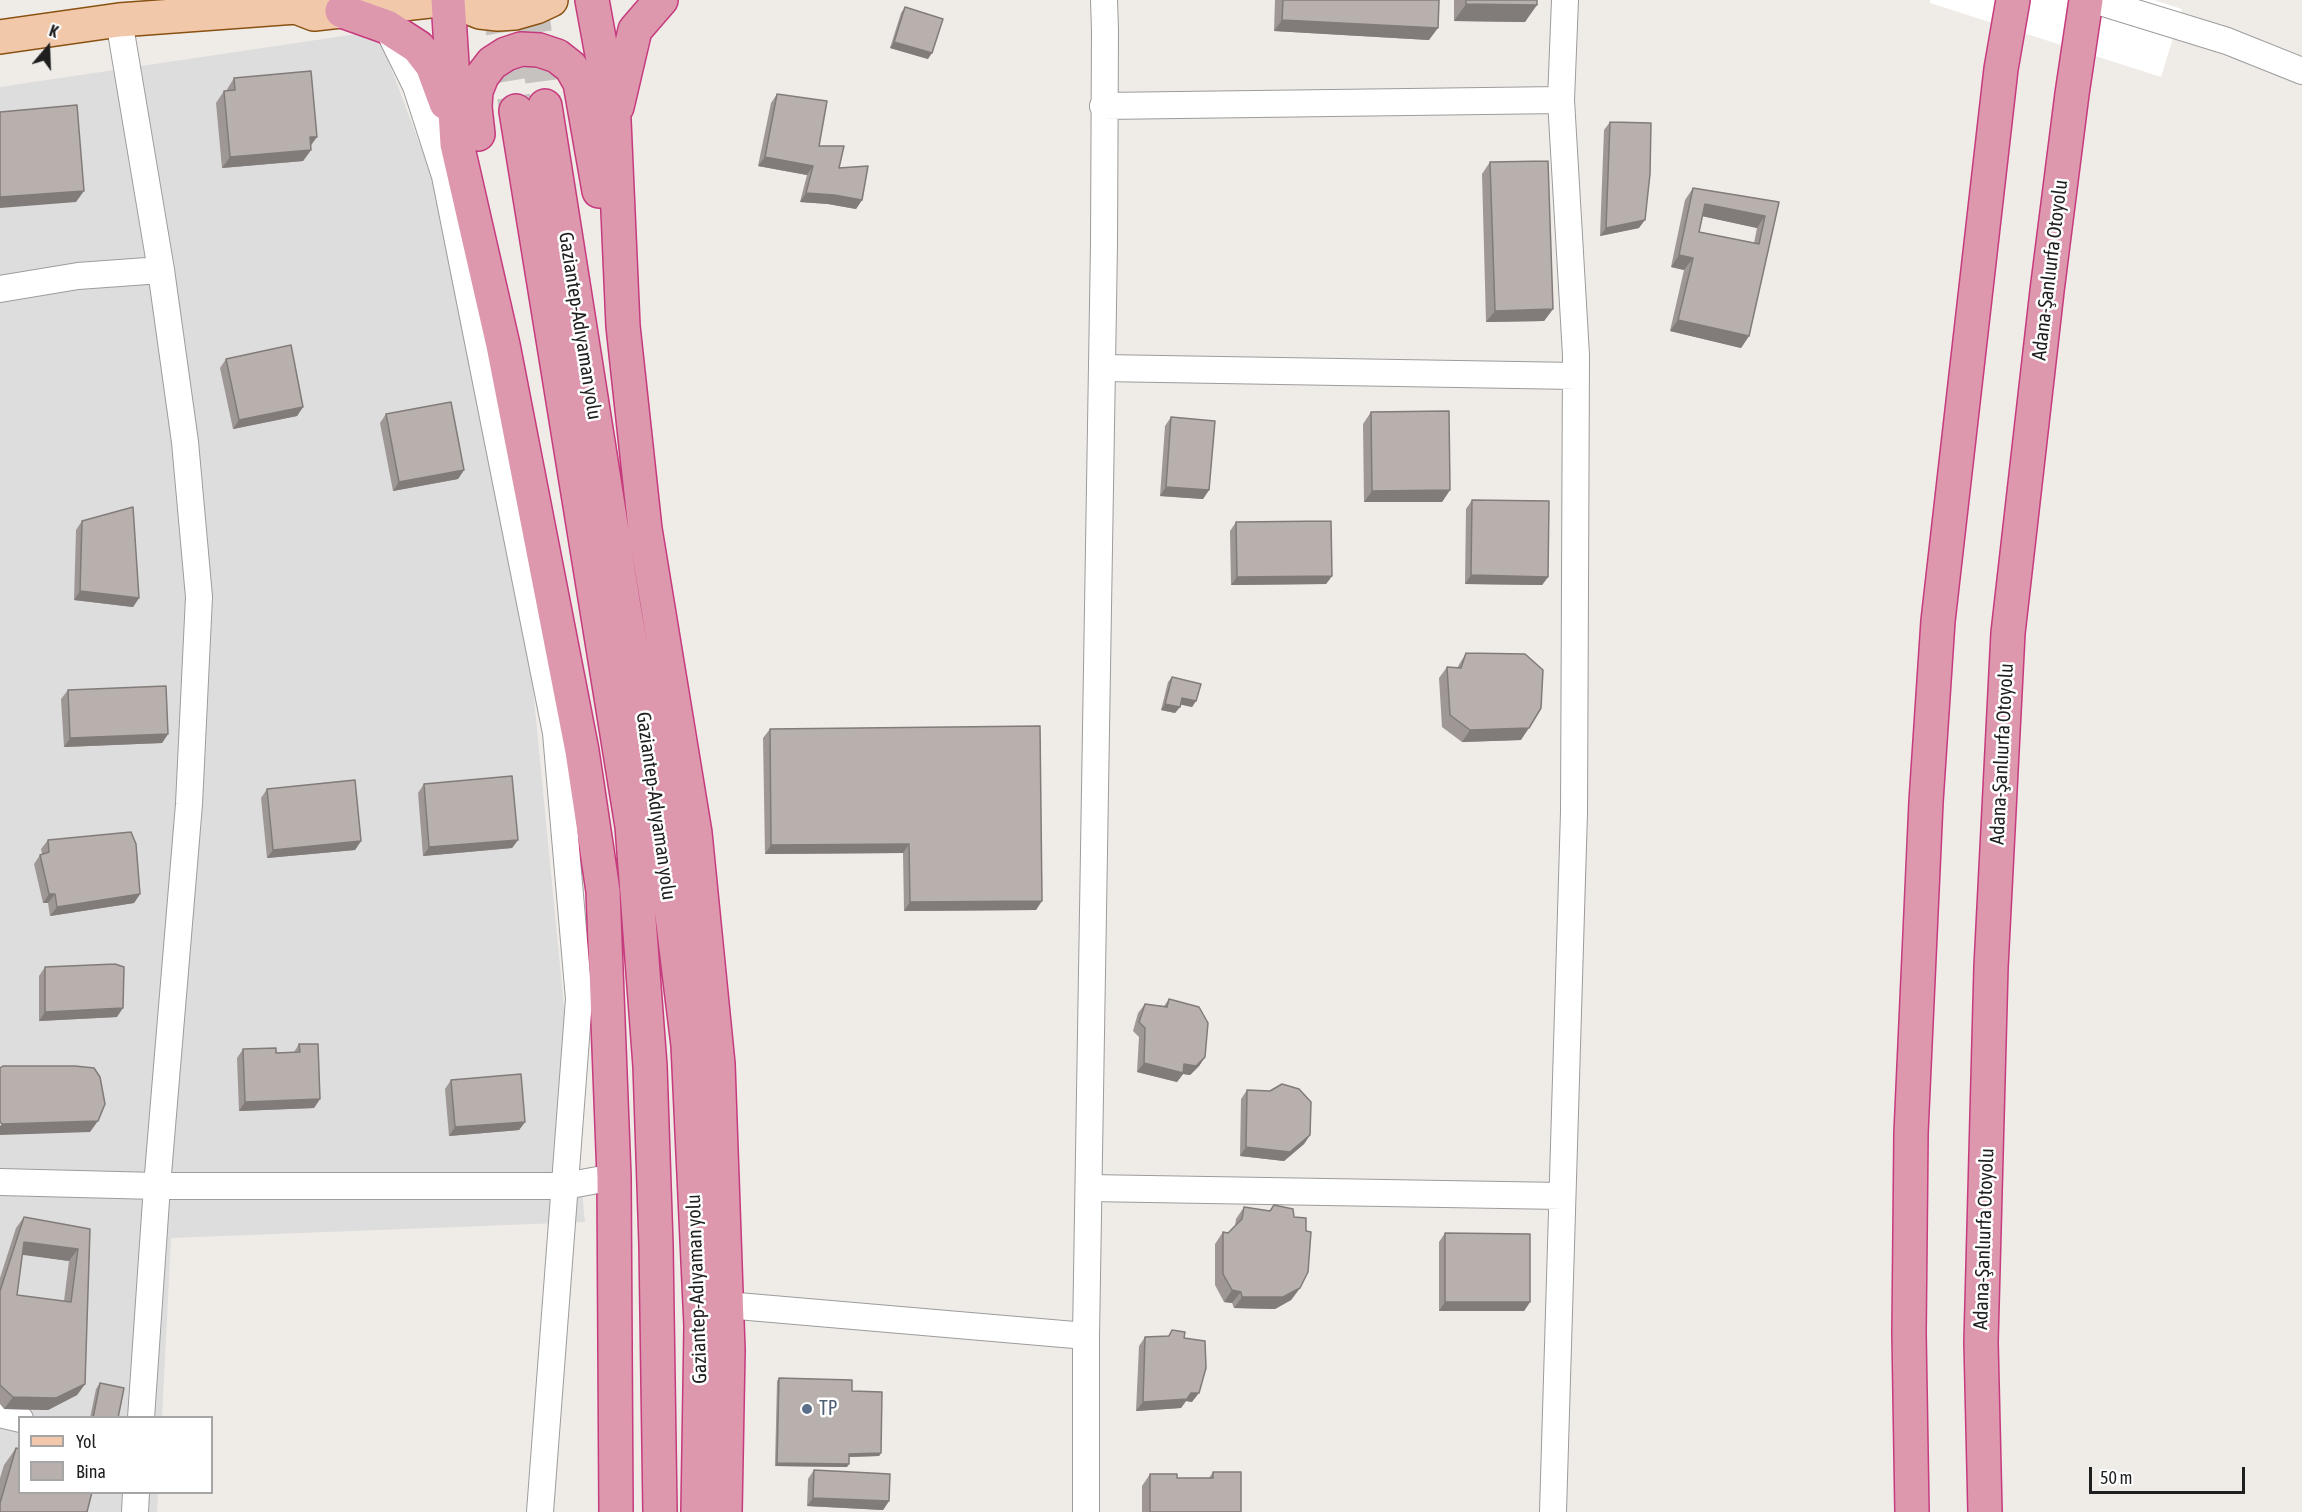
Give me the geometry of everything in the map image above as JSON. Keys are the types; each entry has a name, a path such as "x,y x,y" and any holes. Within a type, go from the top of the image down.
{"highway":[{"path":"449,0 458,144"},
{"path":"592,0 614,120 623,326 645,529 695,833 718,1064 728,1350 725,1512"},
{"path":"614,120 635,30 661,0"},
{"path":"1912,1512 1909,1333 1911,1133 1926,802 1940,598 1999,81 2013,0"},
{"name":"Adana-Şanlıurfa Otoyolu","path":"1985,1512 1981,1342 1991,967 2008,633 2049,268 2086,0"},
{"path":"342,11 387,27 418,47 432,65 442,88 458,144 503,345 582,751 603,891 614,1177 616,1512"},
{"path":"503,345 475,107 476,91 482,76 492,63 506,54 521,49 539,50 557,56 571,68 580,83 623,326"},
{"name":"Gaziantep-Adıyaman yolu","path":"660,1512 650,1066 632,826 530,109 624,607 658,802 688,1045 701,1326 698,1512"}],"main road":[{"path":"0,37 119,20 300,3 314,14 438,0"},
{"path":"449,0 480,12 498,14 515,13 551,0"}],"street":[{"path":"1086,1512 1086,1336 1102,368 1104,0"},
{"path":"1553,1512 1574,812 1576,376 1562,100 1565,0"},
{"path":"2094,0 2227,40 2302,71"},
{"path":"119,20 161,270 185,442 199,597 189,804 157,1186 141,1416"},
{"path":"387,27 416,86 445,176 556,733 579,999 540,1512"},
{"path":"1103,106 1562,100"},
{"path":"0,290 78,276 161,270"},
{"path":"1102,368 1576,376"},
{"path":"0,1182 157,1186 564,1186 614,1177"},
{"path":"1089,1188 1562,1196"},
{"path":"726,1305 1086,1336"},
{"path":"0,1414 18,1418"},
{"path":"135,1512 136,1494"}],"shaded area":[{"path":"377,31 501,360 585,1222 171,1238 162,1416 18,1416 18,1494 158,1494 157,1512 0,1512 0,87"}],"pier":[{"path":"1930,0 2154,0 2182,9 2161,77 1930,3"}],"building":[{"path":"1283,0 1439,0 1438,28 1282,20"},
{"path":"1466,0 1537,0 1537,5 1466,4"},
{"path":"905,7 943,19 932,53 894,42"},
{"path":"311,71 317,137 310,137 311,150 230,157 224,91 235,90 234,78"},
{"path":"777,94 827,101 819,146 844,146 839,168 868,166 862,200 806,193 813,166 765,157"},
{"path":"77,105 84,191 0,197 0,112"},
{"path":"1610,122 1651,123 1650,174 1645,220 1606,228"},
{"path":"1548,161 1553,309 1495,311 1490,162"},
{"path":"1693,188 1779,202 1749,336 1678,320 1693,258 1679,255","holes":["1705,204 1765,216 1759,244 1699,232"]},
{"path":"291,345 303,407 239,420 226,359"},
{"path":"451,402 464,470 399,482 386,414"},
{"path":"1449,411 1450,490 1372,491 1371,412"},
{"path":"1171,417 1215,421 1209,490 1166,487"},
{"path":"1472,500 1549,501 1548,577 1471,575"},
{"path":"133,507 139,598 80,591 82,521"},
{"path":"1331,521 1332,576 1237,577 1236,522"},
{"path":"1466,653 1525,654 1543,670 1541,708 1529,728 1470,730 1450,715 1447,667 1461,668"},
{"path":"1172,677 1201,684 1196,701 1182,698 1180,707 1165,704"},
{"path":"166,686 168,734 70,738 68,690"},
{"path":"1040,726 1042,901 910,902 909,844 771,845 770,729"},
{"path":"512,776 518,840 429,847 424,784"},
{"path":"355,780 361,841 273,850 267,789"},
{"path":"131,832 136,844 140,894 57,907 55,894 49,894 40,855 49,852 48,840"},
{"path":"115,964 124,967 123,1008 45,1012 45,967"},
{"path":"1169,999 1199,1007 1208,1023 1205,1057 1196,1066 1184,1064 1183,1073 1144,1063 1145,1028 1139,1022 1145,1004 1167,1007"},
{"path":"299,1044 318,1044 320,1099 245,1102 243,1049 276,1048 276,1053 300,1052"},
{"path":"3,1066 94,1068 100,1077 105,1104 98,1121 2,1124 0,1122 0,1068"},
{"path":"521,1074 525,1122 455,1127 451,1080"},
{"path":"1282,1084 1299,1089 1311,1102 1310,1135 1290,1152 1246,1147 1247,1090 1270,1091"},
{"path":"1274,1205 1293,1209 1294,1217 1306,1218 1306,1231 1311,1232 1308,1272 1300,1288 1283,1297 1242,1297 1241,1292 1232,1290 1223,1274 1223,1232 1228,1233 1242,1219 1244,1207 1270,1211"},
{"path":"24,1217 90,1229 85,1384 56,1398 13,1397 0,1385 0,1291","holes":["24,1242 78,1249 71,1302 17,1295"]},
{"path":"1445,1233 1530,1234 1530,1302 1445,1302"},
{"path":"1172,1330 1185,1332 1184,1338 1205,1341 1206,1368 1199,1393 1191,1393 1187,1399 1143,1402 1145,1337 1169,1336"},
{"path":"779,1378 852,1380 852,1391 882,1392 881,1453 849,1454 849,1464 777,1463"},
{"path":"100,1383 124,1388 118,1416 93,1416"},
{"path":"16,1448 18,1448 18,1494 92,1494 87,1512 0,1512 0,1503"},
{"path":"814,1470 890,1474 889,1501 813,1498"},
{"path":"1213,1472 1241,1472 1241,1512 1150,1512 1150,1474 1177,1474 1177,1478 1213,1478"}],"tunnel":[{"path":"497,0 516,111"},
{"path":"531,0 545,106"}],"place":[{"name":"TP","path":"807,1409"}]}
